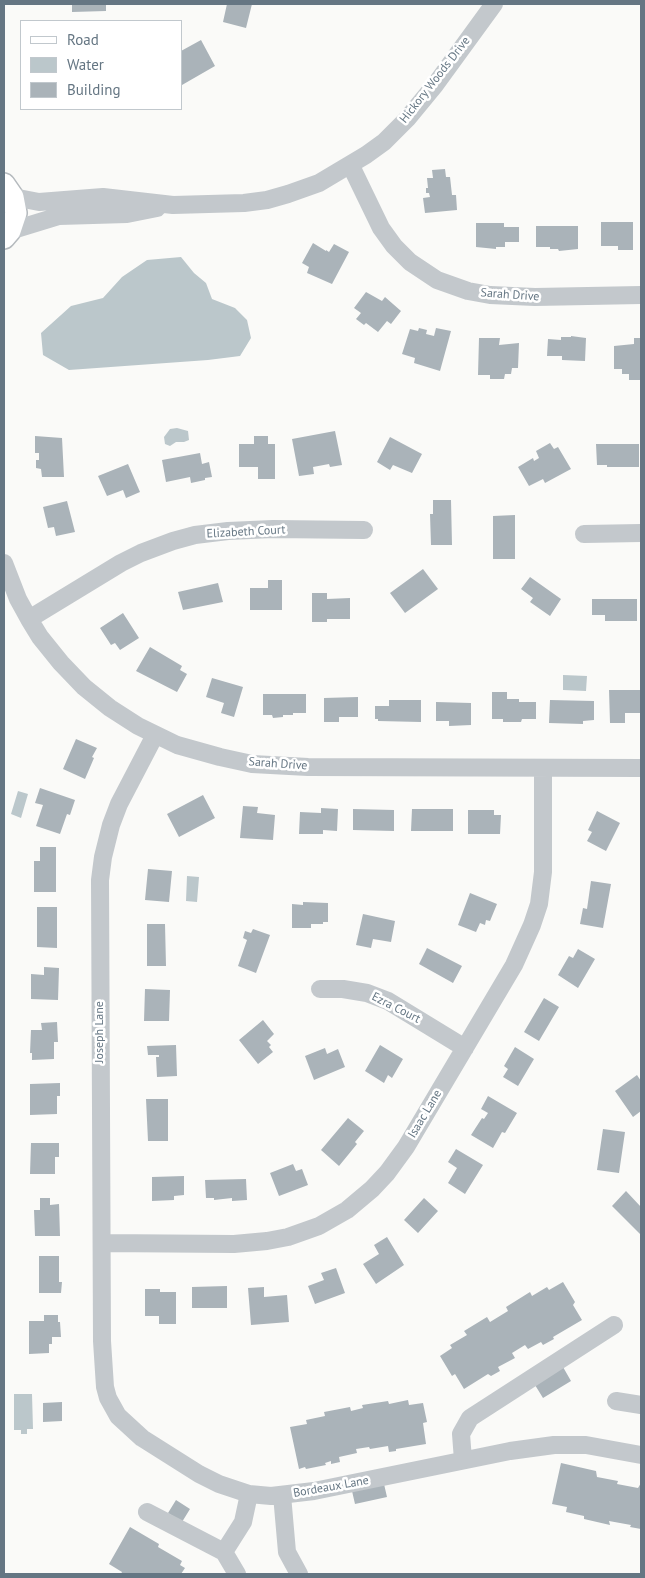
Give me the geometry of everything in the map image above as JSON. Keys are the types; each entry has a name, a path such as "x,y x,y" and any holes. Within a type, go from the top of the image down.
{"main road":[{"path":"7,234 16,213 8,190"}],"street":[{"name":"Hickory Woods Drive","path":"8,190 39,202 103,197 173,205 244,203 267,200 319,183 351,166 384,142 407,119 435,85 494,4"},
{"name":"Sarah Drive","path":"351,166 381,228 394,246 410,262 437,280 468,291 490,295 534,297 641,295"},
{"name":"Hickory Woods Drive","path":"7,234 59,216 127,214 173,205"},
{"name":"Elizabeth Court","path":"29,619 121,563 173,541 228,531 273,529 364,530"},
{"path":"584,534 641,532"},
{"name":"Sarah Drive","path":"4,563 18,599 29,619 40,637 61,663 84,687 110,708 155,735 177,745 252,764 308,767 641,768"},
{"name":"Joseph Lane","path":"102,1341 100,880 103,857 111,825 119,804 155,735"},
{"name":"Isaac Lane","path":"102,1243 234,1244 288,1237 319,1226 347,1210 372,1189 406,1146 514,965 532,925 539,904 543,872 543,768"},
{"name":"Ezra Court","path":"320,988 344,988 388,1001 465,1048"},
{"path":"463,1460 461,1434 470,1418 614,1325"},
{"name":"Bordeaux Lane","path":"102,1341 105,1387 112,1407 126,1424 142,1438 199,1474 219,1484 249,1494 282,1495 314,1491 510,1451 559,1445 586,1445 641,1454"},
{"path":"616,1400 641,1405"},
{"path":"224,1552 243,1522 249,1494"},
{"path":"282,1495 287,1552 299,1574"},
{"path":"147,1512 224,1552 237,1574"}],"water":[{"path":"181,257 194,273 206,283 212,299 235,308 247,320 251,338 240,356 69,370 43,355 41,333 71,306 103,298 122,277 147,260"},
{"path":"177,428 188,431 189,440 176,442 170,446 165,444 164,437 170,429"},
{"path":"563,675 587,676 586,691 563,690"},
{"path":"18,791 28,794 21,818 11,814"},
{"path":"187,876 199,877 197,902 186,901"},
{"path":"14,1394 32,1394 33,1429 27,1429 27,1434 21,1434 21,1430 14,1430"}],"building":[{"path":"72,4 106,4 106,11 72,12"},
{"path":"227,4 252,4 246,28 223,22"},
{"path":"201,40 215,66 182,85 182,50"},
{"path":"445,169 446,177 450,177 452,195 456,195 457,210 425,213 423,198 430,197 429,193 426,193 426,188 428,188 427,178 433,178 432,170"},
{"path":"601,222 633,222 633,250 618,250 618,246 601,246"},
{"path":"476,223 504,223 504,227 519,227 519,242 505,242 505,247 496,247 496,249 476,247"},
{"path":"536,226 578,226 578,249 559,251 558,249 550,249 550,247 536,247"},
{"path":"313,243 329,252 334,244 349,252 332,284 307,273 309,267 302,263"},
{"path":"366,292 382,301 385,297 401,311 391,324 387,321 378,332 366,323 364,325 356,319 361,313 354,308"},
{"path":"419,328 427,330 426,334 434,336 436,328 451,331 440,371 414,363 415,358 402,354 410,329 418,331"},
{"path":"561,337 586,338 585,361 562,360 562,356 547,356 548,339 561,340"},
{"path":"479,338 500,338 499,345 519,343 518,368 512,368 511,374 505,374 504,379 490,379 490,375 478,375"},
{"path":"634,338 641,338 641,380 629,380 629,374 622,374 622,369 614,369 614,346 634,344"},
{"path":"335,431 342,465 330,467 329,464 313,467 314,474 299,476 292,439"},
{"path":"35,436 62,438 64,477 42,477 41,469 36,468 36,460 39,460 39,453 35,453"},
{"path":"254,436 268,436 268,444 275,444 275,479 258,479 258,467 239,467 239,444 254,444"},
{"path":"390,437 422,454 412,473 393,465 390,470 377,462"},
{"path":"550,443 554,449 558,447 571,469 545,483 543,479 529,486 518,467 533,458 534,461 539,458 536,451"},
{"path":"596,444 639,444 639,467 607,467 607,465 597,465"},
{"path":"200,453 202,464 209,462 212,477 191,483 190,477 166,482 162,460"},
{"path":"128,464 140,492 126,498 123,490 107,496 98,476"},
{"path":"433,500 451,500 452,545 431,545 430,514 433,514"},
{"path":"67,501 75,532 56,536 54,527 48,528 43,507"},
{"path":"515,515 515,559 493,559 493,516"},
{"path":"423,569 438,589 405,613 390,593"},
{"path":"530,577 561,599 550,616 530,602 533,598 521,589"},
{"path":"268,580 282,580 282,610 250,610 250,588 268,588"},
{"path":"218,583 223,602 183,610 178,592"},
{"path":"312,593 327,593 327,599 350,598 350,619 327,619 327,622 312,622"},
{"path":"592,599 637,599 637,621 605,621 605,615 592,615"},
{"path":"123,613 139,638 120,650 115,643 111,645 100,628"},
{"path":"150,647 182,666 180,670 187,674 177,692 136,671"},
{"path":"212,678 243,687 234,717 221,713 224,703 206,697"},
{"path":"609,690 641,690 641,713 625,713 625,723 610,723"},
{"path":"492,692 507,692 507,699 519,699 519,702 536,702 536,719 522,719 521,722 503,722 503,719 492,719"},
{"path":"263,694 306,694 306,713 293,713 293,715 273,718 272,715 263,715"},
{"path":"358,697 358,717 339,717 339,722 324,722 324,698"},
{"path":"389,700 421,700 421,722 378,721 378,719 375,719 375,706 389,706"},
{"path":"550,700 594,701 594,720 583,721 583,724 549,723"},
{"path":"436,702 471,703 471,725 449,726 449,721 436,721"},
{"path":"76,739 97,748 85,779 63,769"},
{"path":"40,788 75,800 70,815 67,814 60,834 36,826 43,805 35,803"},
{"path":"203,795 215,818 179,837 167,814"},
{"path":"243,806 258,807 257,813 275,815 273,840 240,838"},
{"path":"321,808 338,809 337,831 323,830 323,834 299,834 300,812 321,813"},
{"path":"353,809 394,810 394,831 353,830"},
{"path":"412,809 453,809 453,831 411,831"},
{"path":"468,810 494,810 494,815 501,815 500,834 468,834"},
{"path":"597,811 620,823 606,851 587,841 592,832 588,830"},
{"path":"40,847 56,847 56,892 34,892 34,861 40,861"},
{"path":"148,869 172,871 169,902 145,900"},
{"path":"591,881 611,884 603,928 580,924 583,908 587,909"},
{"path":"470,893 497,904 490,921 486,920 485,925 480,923 476,932 458,925"},
{"path":"303,902 328,903 328,922 311,924 311,928 292,928 292,904 303,905"},
{"path":"37,907 57,907 57,948 37,947"},
{"path":"363,914 395,921 391,942 373,939 371,948 356,945"},
{"path":"147,924 165,924 166,966 147,966"},
{"path":"253,929 270,935 256,973 238,966 247,940 243,938 245,931 251,933"},
{"path":"427,948 462,966 453,983 419,964"},
{"path":"578,949 595,959 578,988 558,975 569,956 573,958"},
{"path":"44,967 59,968 58,1000 31,999 31,974 44,975"},
{"path":"145,989 170,990 169,1021 144,1021"},
{"path":"544,998 559,1007 539,1041 524,1032"},
{"path":"263,1020 274,1034 267,1041 271,1045 269,1047 273,1052 258,1064 239,1040"},
{"path":"57,1022 58,1042 54,1042 54,1059 32,1060 32,1053 30,1053 31,1030 42,1030 41,1023"},
{"path":"176,1045 177,1076 157,1077 156,1057 159,1057 159,1055 148,1055 147,1046"},
{"path":"380,1045 403,1059 392,1078 388,1075 384,1083 365,1071"},
{"path":"515,1047 534,1059 518,1086 503,1077 508,1069 504,1066"},
{"path":"325,1048 327,1054 338,1049 345,1067 314,1080 305,1056"},
{"path":"637,1075 641,1081 641,1111 633,1117 615,1091"},
{"path":"60,1083 60,1096 57,1096 57,1114 30,1115 30,1084"},
{"path":"488,1096 517,1113 505,1133 502,1132 493,1148 471,1135 482,1118 484,1119 488,1113 481,1109"},
{"path":"146,1099 168,1099 168,1141 148,1141"},
{"path":"348,1118 364,1131 355,1142 357,1144 339,1166 321,1150"},
{"path":"603,1129 625,1132 619,1173 597,1170"},
{"path":"31,1143 59,1143 59,1157 55,1157 55,1174 30,1174"},
{"path":"456,1149 483,1165 465,1194 448,1183 457,1168 448,1162"},
{"path":"293,1164 296,1171 302,1169 308,1185 279,1196 270,1173"},
{"path":"184,1176 184,1195 174,1196 174,1200 152,1201 152,1177"},
{"path":"246,1179 247,1200 232,1201 232,1198 214,1200 214,1198 206,1198 205,1180"},
{"path":"626,1191 641,1207 640,1234 612,1206"},
{"path":"40,1198 50,1198 50,1205 59,1204 60,1236 35,1236 34,1210 40,1210"},
{"path":"424,1198 438,1211 418,1233 404,1220"},
{"path":"387,1237 404,1265 376,1284 363,1264 379,1254 374,1245"},
{"path":"39,1256 59,1256 59,1282 62,1282 61,1293 39,1293"},
{"path":"336,1268 345,1293 315,1304 308,1286 324,1280 321,1273"},
{"path":"563,1282 575,1302 573,1305 582,1320 543,1345 541,1342 528,1349 525,1345 512,1353 515,1358 498,1367 500,1371 491,1376 488,1374 464,1389 455,1374 452,1376 440,1356 452,1348 450,1345 467,1335 464,1331 487,1317 490,1322 508,1311 506,1307 530,1292 532,1296 547,1287 549,1290"},
{"path":"227,1286 227,1308 192,1308 192,1287"},
{"path":"264,1287 264,1297 287,1295 289,1322 251,1325 248,1288"},
{"path":"145,1289 160,1289 160,1292 176,1292 176,1324 159,1324 159,1316 145,1316"},
{"path":"44,1315 58,1315 61,1337 52,1337 52,1344 49,1344 49,1353 29,1354 29,1321 44,1321"},
{"path":"563,1367 571,1381 543,1398 535,1385"},
{"path":"408,1400 409,1405 423,1403 427,1422 423,1423 426,1444 389,1452 388,1446 356,1449 357,1453 339,1457 340,1462 331,1464 331,1461 325,1463 326,1465 299,1469 290,1427 307,1424 306,1420 325,1416 324,1412 350,1407 351,1411 363,1408 362,1405 388,1401 389,1404"},
{"path":"62,1402 62,1421 43,1422 43,1403"},
{"path":"561,1463 596,1471 597,1477 618,1481 617,1484 638,1488 641,1483 641,1529 609,1521 610,1525 584,1519 584,1516 566,1512 567,1507 552,1504"},
{"path":"384,1484 387,1497 355,1504 352,1491"},
{"path":"176,1500 190,1509 182,1522 168,1513"},
{"path":"130,1527 159,1544 158,1547 182,1561 180,1565 185,1568 181,1574 121,1574 122,1572 109,1564"}]}
